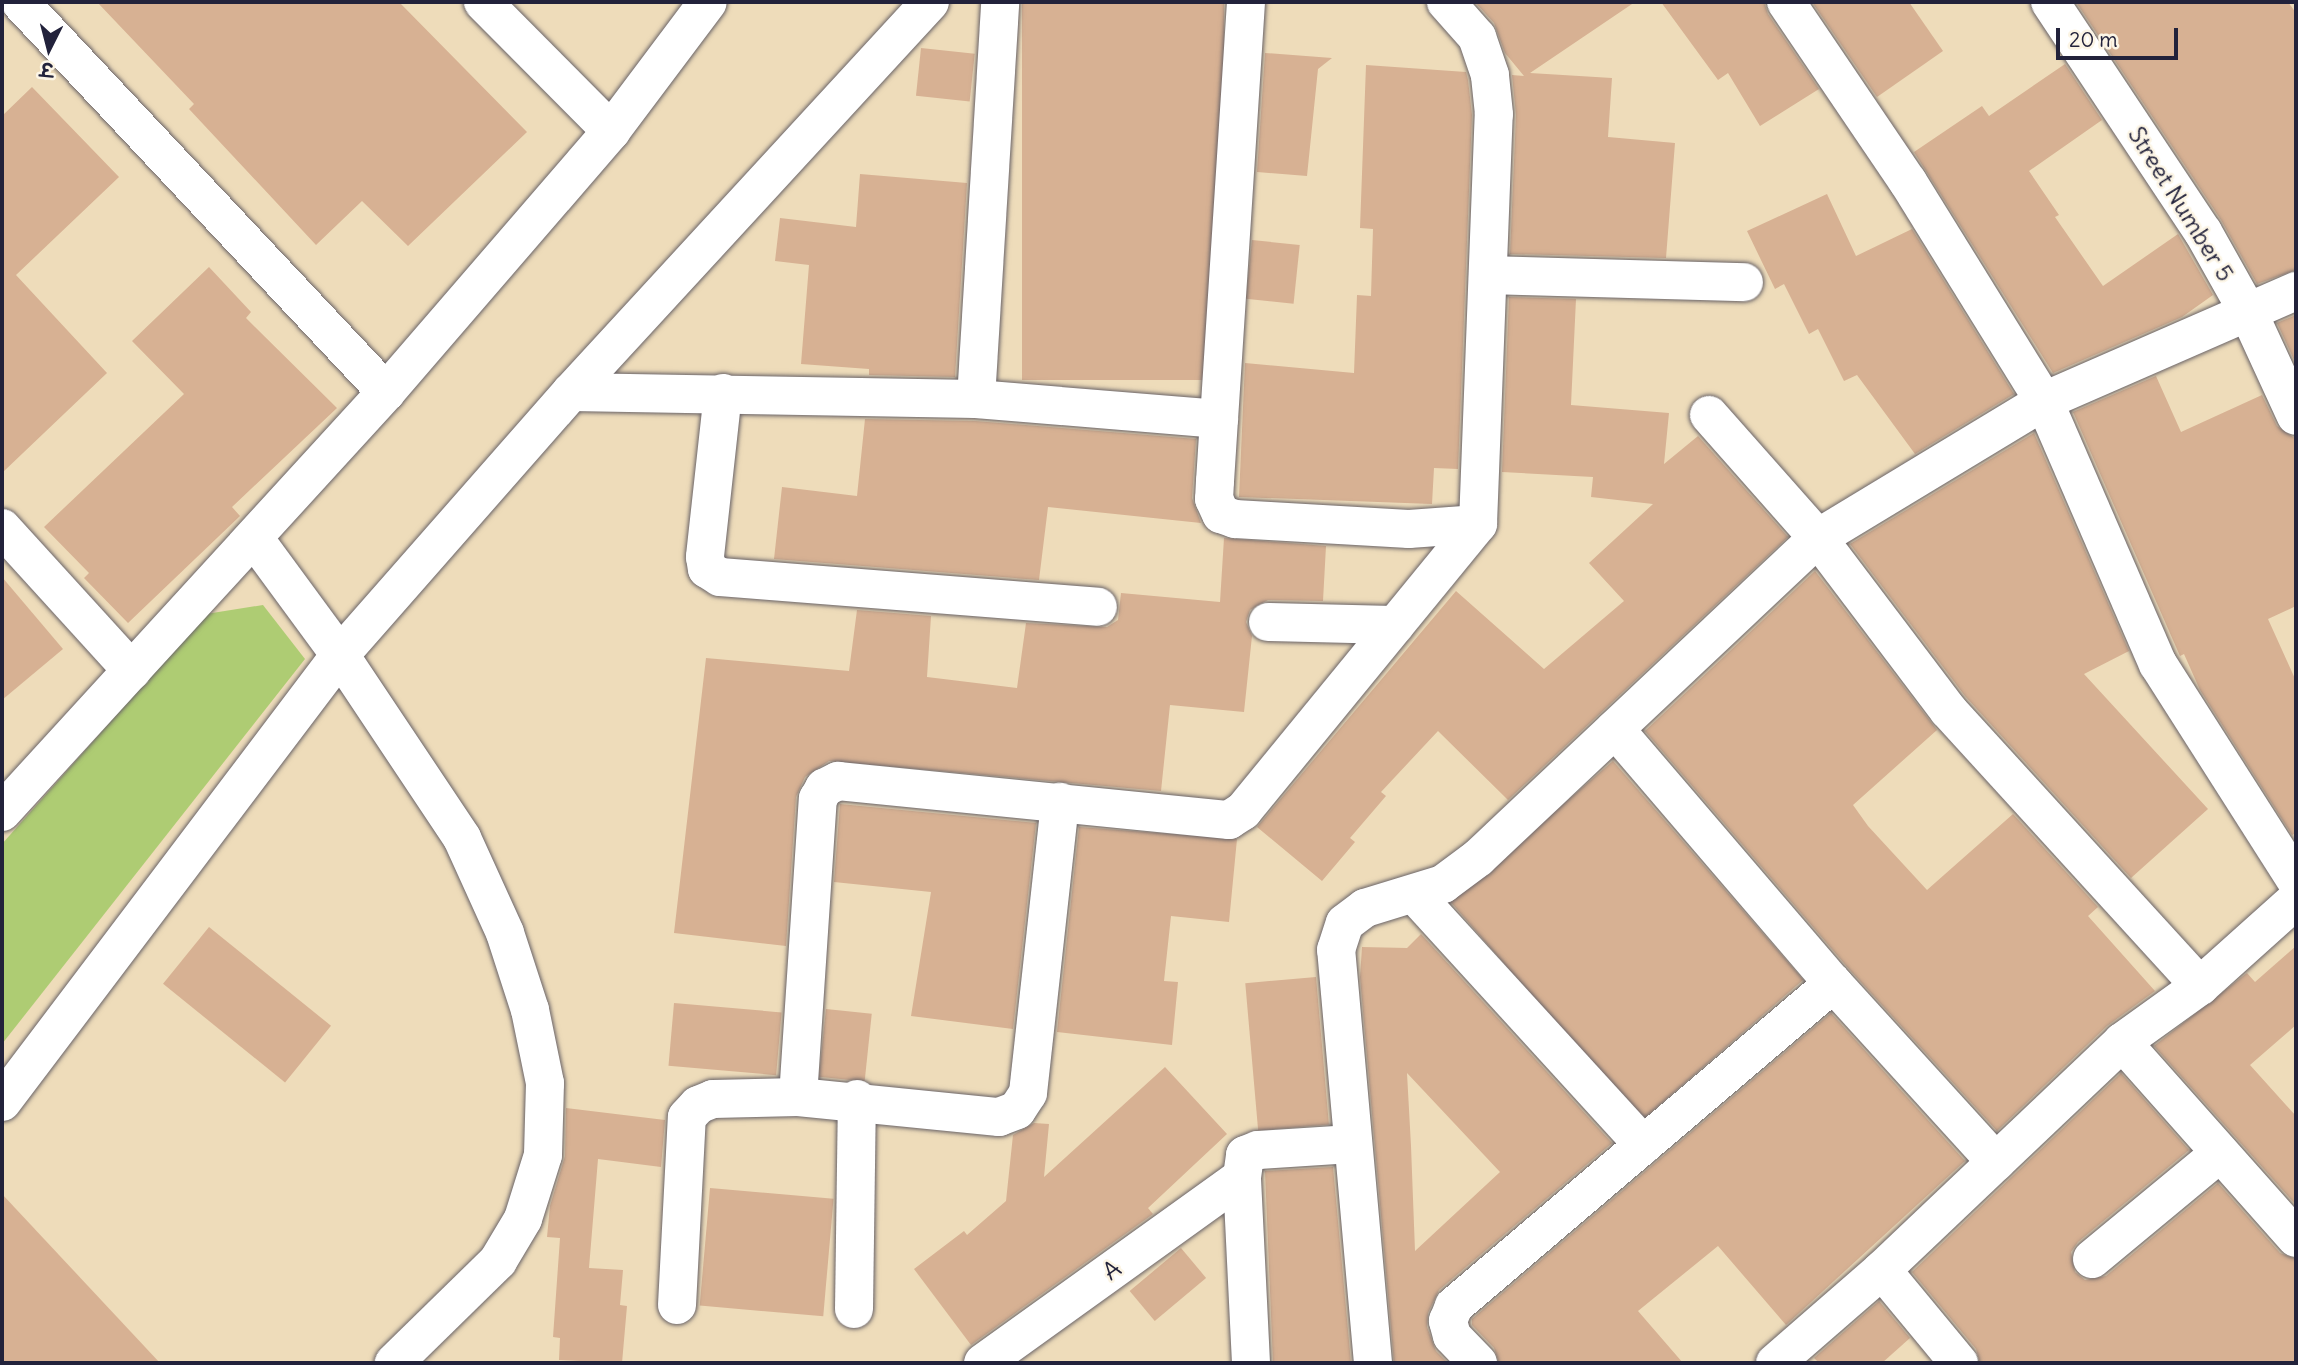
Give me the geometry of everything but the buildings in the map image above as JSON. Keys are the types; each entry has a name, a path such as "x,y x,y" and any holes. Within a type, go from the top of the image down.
{"street":[{"path":"20,2 386,392"},
{"path":"483,2 611,131"},
{"path":"2,812 386,392 611,131 708,2"},
{"path":"2,1102 340,655 571,392 930,2"},
{"path":"976,400 1000,2"},
{"path":"1246,2 1214,499 1221,514 1235,519 1409,529 1478,524"},
{"path":"798,1097 818,799 824,788 838,781 1229,820 1243,811 1478,524 1494,114 1490,75 1477,37 1446,2"},
{"path":"1786,2 1908,182 2044,401 2158,664 2296,881"},
{"name":"Street Number 5","path":"2050,2 2203,232 2249,314 2296,416"},
{"path":"1488,275 1744,282"},
{"path":"1373,1363 1336,950 1345,923 1365,908 1416,896 1443,884 1478,858 1818,538 2044,401 2249,314 2296,291"},
{"path":"571,392 976,400 1219,419"},
{"path":"723,393 705,557 707,569 720,577 1098,607"},
{"path":"1709,415 1818,538 1948,709 2200,986"},
{"path":"2,528 132,671"},
{"path":"254,538 340,655 463,838 505,933 530,1010 545,1083 543,1155 523,1219 498,1261 394,1363"},
{"path":"1268,622 1395,625"},
{"path":"1615,729 1833,983 1996,1162"},
{"path":"677,1305 687,1116 698,1105 713,1099 798,1097 857,1099 999,1117 1017,1110 1028,1093 1060,802"},
{"path":"1416,896 1643,1145"},
{"path":"1775,1363 1882,1270 2122,1042 2200,986 2296,900"},
{"path":"1478,1363 1452,1336 1448,1321 1454,1306 1833,983"},
{"path":"2122,1042 2296,1238"},
{"path":"855,1309 857,1099"},
{"path":"1251,1363 1242,1177 1245,1155 1251,1150 1352,1144"},
{"path":"2092,1259 2220,1153"},
{"name":"A","path":"983,1363 1242,1177"},
{"path":"1882,1270 1959,1363"}],"green space":[{"path":"263,605 305,659 2,1044 2,844 206,614"}]}
